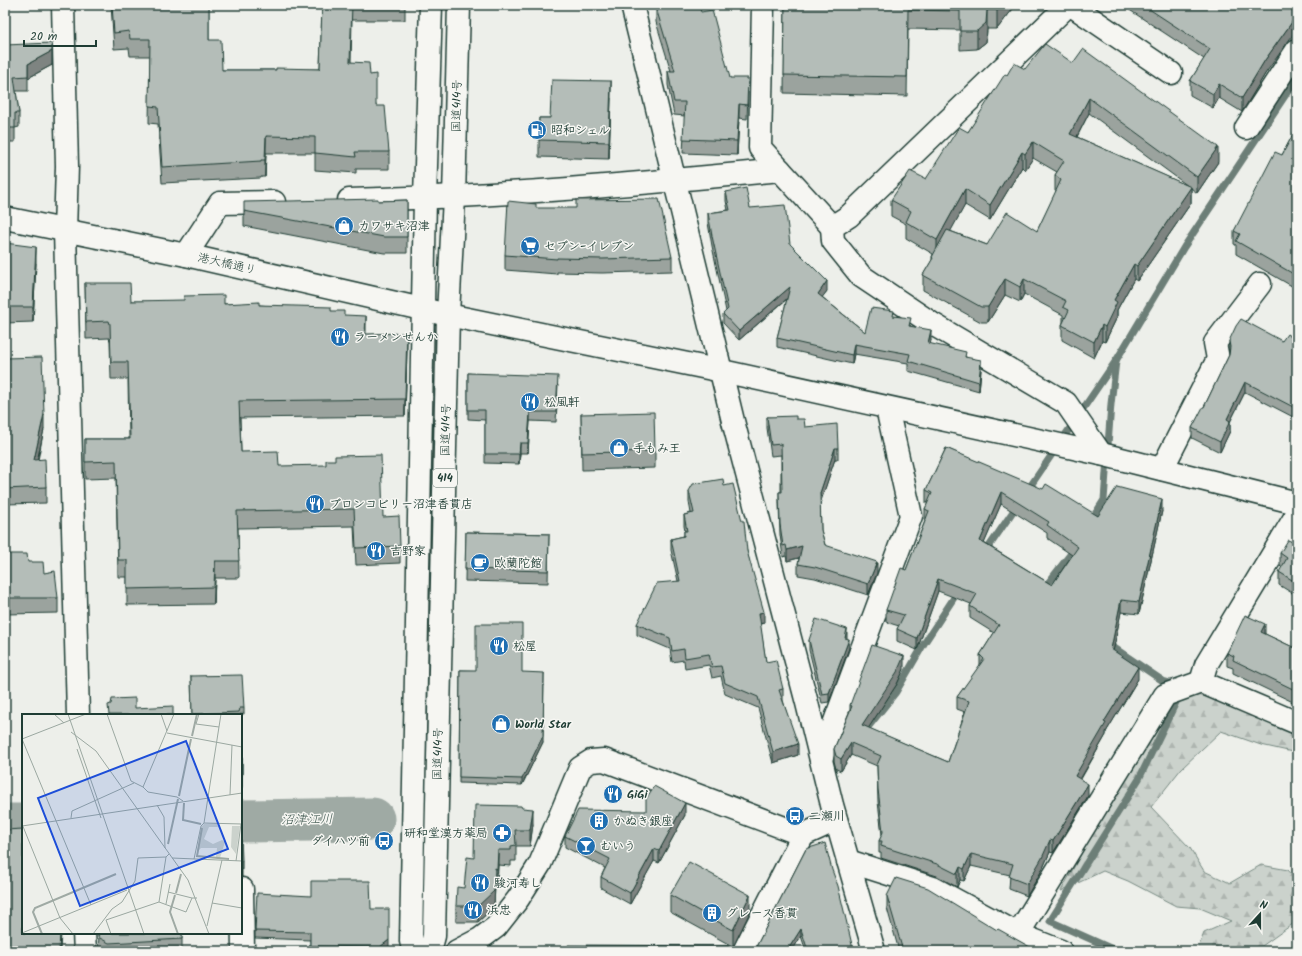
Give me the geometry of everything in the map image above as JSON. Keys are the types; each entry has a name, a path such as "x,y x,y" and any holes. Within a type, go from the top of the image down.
{"main road":[{"path":"63,5 67,166 65,231 78,714"},
{"name":"国道414号","path":"414,951 411,940 425,198 431,5"},
{"name":"国道414号","path":"430,951 434,936 448,315 454,197 459,5"},
{"path":"632,5 747,475 822,759 836,820 874,951"},
{"path":"763,5 760,148 832,226 833,241 861,276 931,323 1066,403 1101,454"},
{"path":"832,226 849,216 1069,5 1171,73"},
{"path":"1246,128 1297,50"},
{"path":"329,201 454,197 675,180 780,170"},
{"path":"186,255 220,204 290,202"},
{"name":"港大橋通り","path":"5,218 186,255 448,315 722,371 1101,454 1297,503"},
{"path":"1162,469 1218,359 1215,343 1260,284"},
{"path":"822,759 911,516 887,408"},
{"path":"1201,682 1206,665 1297,514"},
{"path":"1018,934 1165,695 1201,682 1297,723"},
{"path":"457,951 480,939 496,927 518,899 540,864 580,768 591,761 604,760 803,835"},
{"path":"744,951 803,835 836,820"},
{"path":"848,861 933,888 1018,934 1061,951"},
{"path":"242,889 243,951"},
{"path":"84,934 85,951"}],"green space":[{"path":"1197,689 1297,723 1297,753 1261,745 1221,731 1181,769 1151,807 1190,848 1204,871 1230,883 1261,865 1288,870 1297,880 1297,921 1255,951 1197,951 1204,933 1231,921 1200,908 1176,906 1128,881 1103,871 1061,891 1161,703"}],"building":[{"path":"112,5 209,5 209,40 221,40 222,70 276,70 276,68 320,69 322,5 352,5 350,62 369,63 370,75 376,74 376,106 385,106 389,152 355,152 356,157 315,153 315,137 266,136 265,160 162,167 158,107 149,106 150,39 130,39 129,31 114,33"},
{"path":"668,5 699,5 701,12 712,10 730,78 748,78 747,105 739,104 737,141 683,139 685,102 674,102 668,71 675,71 656,8"},
{"path":"785,5 1001,5 997,10 987,10 986,23 977,31 960,31 960,11 908,10 907,77 784,75"},
{"path":"1143,5 1294,5 1297,7 1297,15 1265,60 1242,98 1219,84 1213,94 1190,81 1210,49"},
{"path":"52,43 52,51 28,64 28,76 14,77 19,113 15,113 15,128 5,128 5,45"},
{"path":"1045,44 1073,63 1083,49 1218,147 1197,177 1089,98 1070,134 1191,187 1137,266 1134,264 1114,300 1117,302 1105,327 1102,325 1094,342 1062,325 1069,310 1063,307 1066,301 1024,279 1020,287 1005,279 988,307 981,307 923,275 947,230 987,245 1007,212 1037,231 1061,180 1055,175 1064,161 1033,142 1025,154 1022,152 990,205 965,189 937,240 906,222 911,211 891,200 910,171 926,179 959,127 968,132 1005,74 1007,75 1014,63 1025,69"},
{"path":"552,80 611,81 609,142 539,140 539,118 550,118"},
{"path":"1297,127 1297,276 1236,241 1240,234 1234,231 1275,152 1282,155"},
{"path":"746,188 750,208 785,205 790,244 827,281 818,294 865,332 871,308 894,311 893,316 911,318 909,326 931,330 928,343 966,352 965,357 981,360 979,382 908,361 910,354 854,344 852,355 777,338 790,287 739,331 723,314 728,309 708,213 730,210 726,192"},
{"path":"378,199 378,201 407,200 407,237 384,237 244,211 244,202"},
{"path":"659,199 672,257 557,259 505,255 508,201 536,204 536,208 576,208 576,200"},
{"path":"5,243 36,247 33,307 5,307"},
{"path":"85,283 130,283 131,301 184,300 184,296 224,295 224,304 259,302 259,305 331,307 331,311 344,311 344,315 366,316 365,334 407,333 405,399 239,401 241,452 278,451 279,466 326,465 326,460 335,460 335,456 381,455 383,517 399,516 400,546 356,548 354,509 237,511 239,561 215,561 214,587 127,589 127,560 118,560 116,461 85,462 85,439 130,439 128,362 111,362 109,321 86,322"},
{"path":"1241,319 1282,341 1287,334 1297,341 1297,409 1245,382 1227,419 1230,421 1220,442 1192,428 1204,407 1229,355 1229,341"},
{"path":"42,357 44,414 34,460 45,459 46,487 5,489 5,358"},
{"path":"468,373 558,376 556,412 530,412 528,443 520,443 519,454 485,454 485,410 468,410"},
{"path":"654,412 655,451 582,453 581,414"},
{"path":"796,416 796,419 804,419 805,427 837,424 838,448 835,448 820,493 821,530 825,545 877,562 868,584 815,567 798,564 802,546 787,550 786,545 783,546 780,524 779,492 782,492 781,444 771,445 767,417"},
{"path":"946,448 1043,489 1046,484 1098,516 1117,487 1162,499 1139,602 1121,600 1111,649 1138,667 1104,722 1106,723 1075,776 1088,784 1053,841 1050,840 1042,858 1027,884 1009,877 1013,864 971,854 964,869 960,867 957,874 937,864 881,846 882,841 879,841 883,832 877,765 881,756 851,743 841,759 836,756 834,749 852,706 850,705 872,645 904,656 897,672 862,725 948,762 969,701 957,697 984,659 980,655 999,625 970,606 977,594 938,579 917,638 897,629 904,615 886,610 901,568 906,570 929,511 925,509 932,493 926,490","holes":["1001,492 1049,522 1047,525 1078,547 1052,585 980,541"]},
{"path":"723,479 724,486 733,484 742,521 744,521 747,551 764,612 759,613 766,662 776,660 783,689 779,690 798,744 773,752 758,697 725,683 721,666 712,667 709,654 685,658 684,649 672,651 670,638 637,624 657,583 680,581 671,539 684,536 684,531 687,531 684,515 694,513 689,491 693,484"},
{"path":"466,532 549,534 548,571 465,569"},
{"path":"1288,540 1295,543 1297,541 1297,583 1279,572 1287,558 1280,553"},
{"path":"5,554 27,554 28,562 43,562 44,573 55,571 58,598 5,598"},
{"path":"1245,615 1265,624 1261,632 1297,649 1297,691 1233,660 1234,656 1227,653"},
{"path":"816,619 847,629 845,638 849,639 829,693 822,694 809,640"},
{"path":"476,624 522,624 522,672 544,673 543,736 522,779 459,777 460,670 476,670"},
{"path":"242,675 244,708 240,708 239,712 192,714 191,676"},
{"path":"135,698 135,708 173,706 173,714 109,714 108,705 111,704 112,699"},
{"path":"654,786 685,803 659,851 654,849 630,893 601,877 610,859 565,836 578,810 646,811 646,799"},
{"path":"475,805 521,806 522,808 533,809 530,830 515,830 516,845 511,846 511,850 498,850 497,869 495,868 494,891 478,906 456,906 457,887 464,888 467,857 474,858"},
{"path":"22,829 22,934 60,934 59,951 5,948 5,830"},
{"path":"825,843 838,886 853,949 859,948 860,951 808,951 801,929 787,951 753,951 806,849"},
{"path":"689,862 750,895 733,930 670,895"},
{"path":"896,878 928,888 997,930 998,929 1037,951 903,951 887,896"},
{"path":"311,881 370,881 371,909 389,909 389,940 380,947 310,946 310,932 255,931 257,893 311,896"},
{"path":"99,934 182,934 182,939 109,943 98,937"},
{"path":"568,945 732,946 735,951 568,951"}],"waterway":[{"path":"1027,491 1117,359 1184,247 1297,78"},
{"path":"1090,522 1104,500 1111,404 1116,361"},
{"path":"984,554 1018,504"},
{"path":"1045,590 1045,587 1076,547"},
{"path":"865,731 896,692 925,642 959,590"},
{"path":"1107,643 1163,681 1177,685"},
{"path":"1117,951 1050,921 1139,779 1180,694"},
{"name":"沼津江川","path":"242,821 373,819"},
{"name":"沼津江川","path":"5,825 22,825"}],"place":[{"name":"昭和シェル","path":"537,130"},
{"name":"カワサキ沼津","path":"344,226"},
{"name":"セブン-イレブン","path":"530,246"},
{"name":"ラーメンせんか","path":"340,337"},
{"name":"松風軒","path":"530,402"},
{"name":"手もみ王","path":"619,448"},
{"name":"ブロンコビリー沼津香貫店","path":"315,504"},
{"name":"吉野家","path":"376,551"},
{"name":"欧蘭陀館","path":"480,563"},
{"name":"松屋","path":"499,646"},
{"name":"World Star","path":"501,724"},
{"name":"GiGi","path":"613,794"},
{"name":"二瀬川","path":"795,816"},
{"name":"かぬき銀座","path":"599,821"},
{"name":"研和堂漢方薬局","path":"502,833"},
{"name":"ダイハツ前","path":"384,841"},
{"name":"むいう","path":"586,846"},
{"name":"駿河寿し","path":"480,883"},
{"name":"浜忠","path":"473,910"},
{"name":"グレース香貫","path":"712,913"}]}
